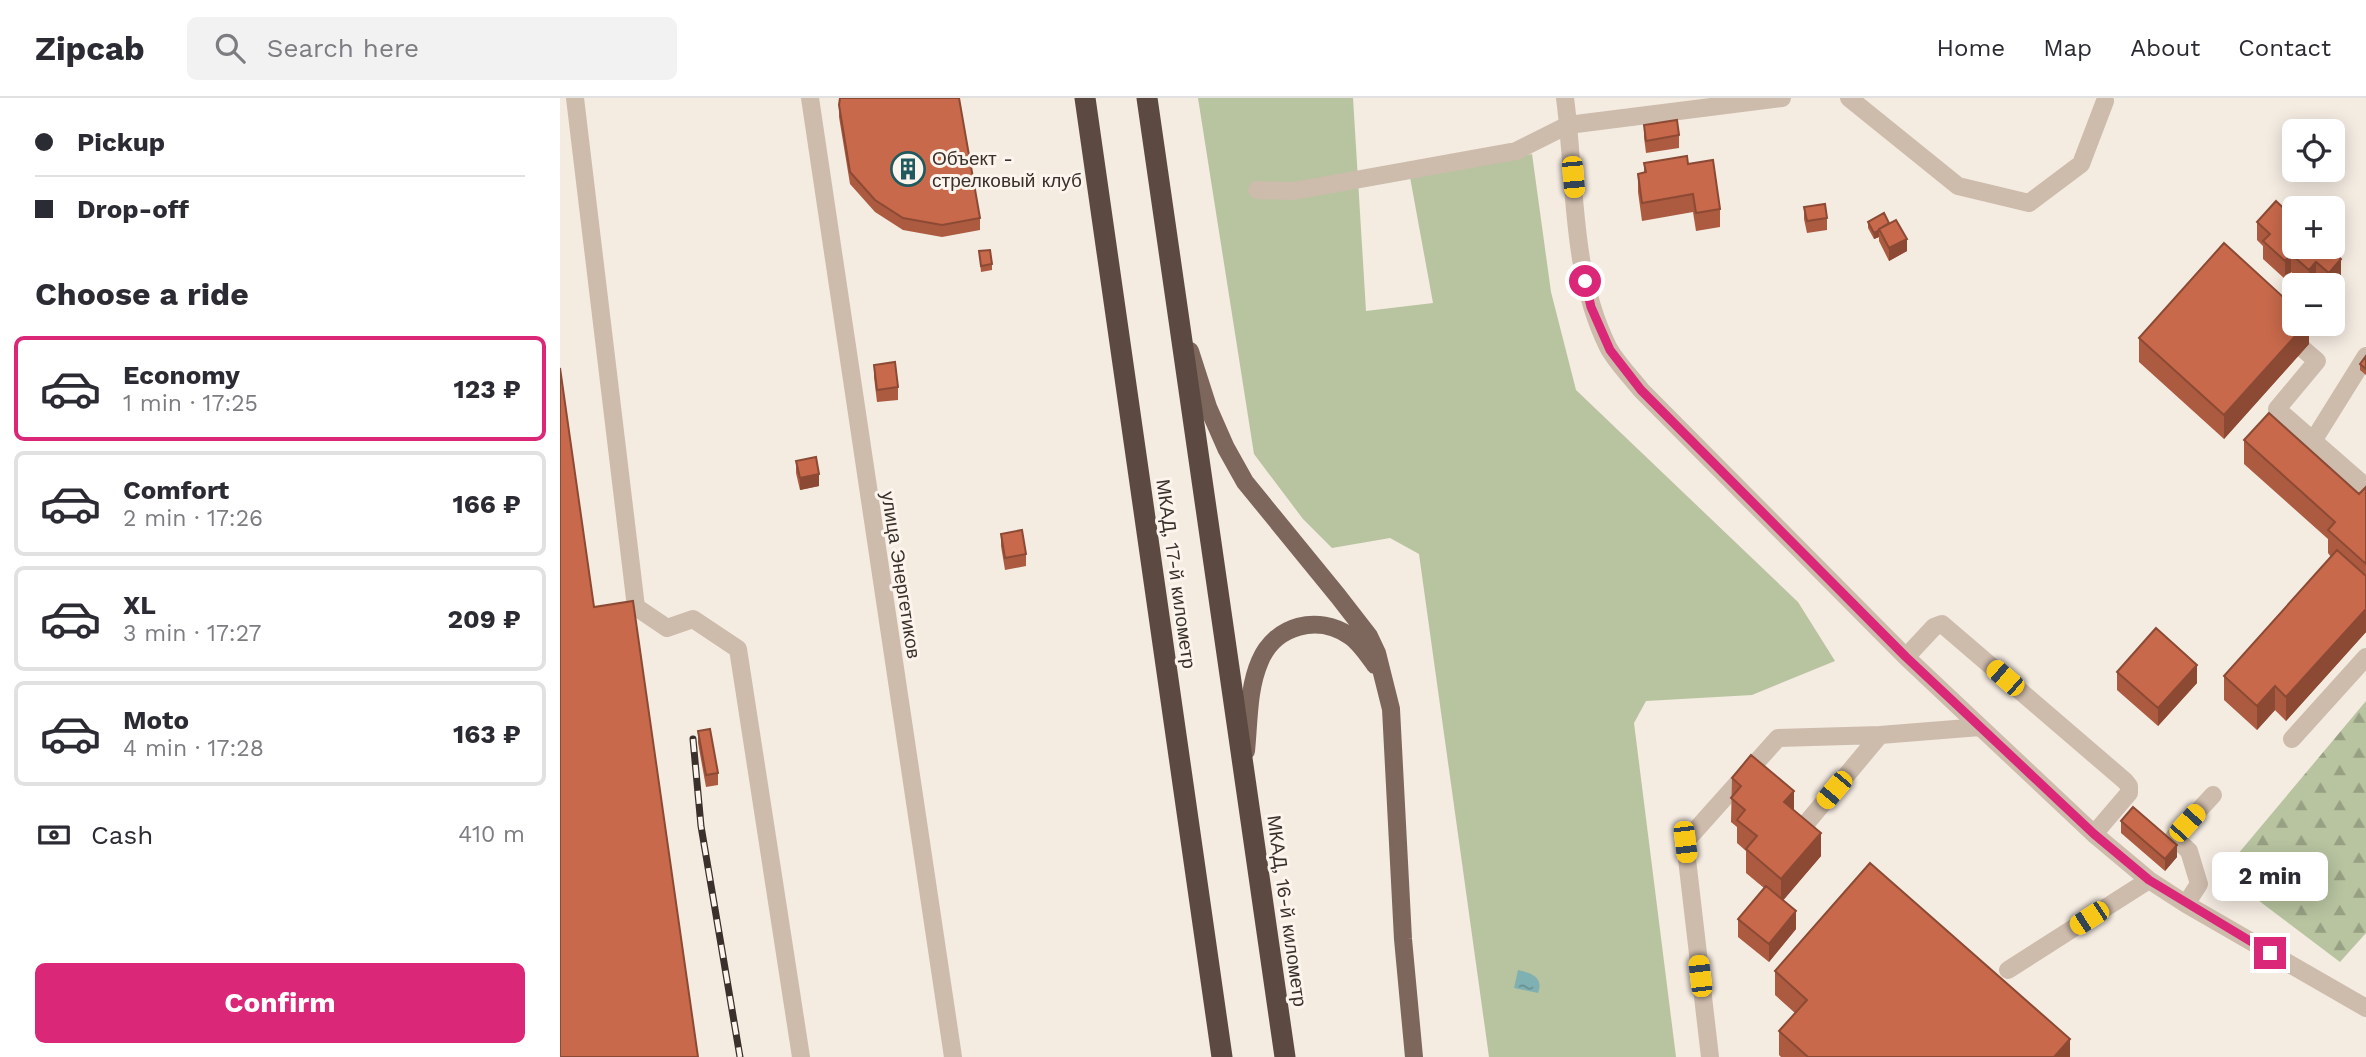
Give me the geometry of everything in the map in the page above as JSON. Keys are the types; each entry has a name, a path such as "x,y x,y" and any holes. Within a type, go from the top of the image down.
{"highway":[{"name":"МКАД, 17-й километр","path":"1085,98 1222,1057"},
{"name":"МКАД, 17-й километр","path":"1147,98 1244,772"},
{"name":"МКАД, 16-й километр","path":"1244,772 1285,1057"}],"main road":[{"path":"1179,317 1209,407 1226,448 1245,482 1368,636 1377,653 1391,709 1403,939 1414,1057"},
{"path":"1244,772 1255,675 1268,645 1283,634 1298,626 1320,624 1336,629 1351,637 1365,651 1382,676"}],"street":[{"path":"575,98 636,607 667,628 693,619 738,649 801,1057"},
{"name":"улица Энергетиков","path":"810,98 953,1057"},
{"path":"1565,98 1579,254 1591,307 1610,350 1641,390 1906,657 2094,834 2149,880 2186,904 2366,1008"},
{"path":"1257,190 1294,191 1516,151 1568,125 1782,98"},
{"path":"1849,98 1958,186 2029,203 2081,164 2105,101"},
{"path":"2278,327 2317,361 2277,409 2366,488"},
{"path":"2313,440 2366,356"},
{"path":"1906,657 1934,627 1942,624 2125,781 2129,786 2129,793 2094,834"},
{"path":"2292,739 2366,657"},
{"path":"1710,1057 1685,842 1778,738 1880,736 1980,727"},
{"path":"1804,826 1880,736"},
{"path":"2186,904 2199,884 2189,851 2175,837 2213,795"},
{"path":"2008,970 2149,880"}],"green space":[{"path":"1198,98 1353,98 1366,311 1433,303 1410,177 1532,154 1551,292 1576,390 1798,602 1835,661 1752,695 1646,701 1634,723 1676,1057 1489,1057 1419,554 1390,538 1332,548 1303,519 1254,454"},
{"path":"2366,701 2366,933 2340,962 2222,873"}],"water":[{"path":"1518,970 1538,979 1538,993 1514,988"}],"building":[{"name":"Объект - стрелковый клуб","path":"840,98 959,98 980,218 942,225 903,218 875,200 850,172"},
{"path":"1677,120 1679,135 1646,141 1644,125"},
{"path":"1687,156 1688,164 1713,160 1720,209 1696,213 1693,194 1642,203 1638,174 1646,172 1644,163"},
{"path":"2276,201 2282,207 2282,258 2263,241 2270,234 2257,222"},
{"path":"1825,204 1827,218 1807,221 1804,207"},
{"path":"1884,213 1889,223 1874,233 1868,222"},
{"path":"1896,220 1907,239 1889,248 1879,229"},
{"path":"2224,243 2282,296 2282,336 2295,336 2224,415 2139,338"},
{"path":"990,250 992,264 981,266 979,251"},
{"path":"2297,259 2341,259 2329,273 2316,262 2309,270"},
{"path":"2366,356 2366,369 2360,364"},
{"path":"895,362 898,387 877,390 874,365"},
{"path":"560,368 594,607 633,601 698,1057 560,1057"},
{"path":"2269,413 2359,494 2366,487 2366,564 2328,530 2335,522 2244,440"},
{"path":"816,457 819,474 800,478 796,461"},
{"path":"1022,530 1026,554 1005,558 1001,534"},
{"path":"2337,550 2366,576 2366,609 2286,697 2275,686 2257,706 2224,676"},
{"path":"2156,628 2197,665 2158,708 2117,672"},
{"path":"710,729 718,773 706,775 698,731"},
{"path":"1751,755 1794,791 1784,802 1821,833 1781,879 1746,849 1757,836 1737,820 1745,810 1731,798 1741,786 1732,778"},
{"path":"2133,807 2177,845 2165,859 2121,821"},
{"path":"1870,863 2070,1039 2054,1057 1808,1057 1779,1031 1807,1000 1775,971"},
{"path":"1766,886 1796,911 1769,944 1738,919"}],"railway":[{"path":"693,739 701,826 740,1057"}],"place":[{"name":"Объект - стрелковый клуб","path":"908,169"}],"route":[{"path":"1585,281 1591,307 1610,350 1641,390 1906,657 2094,834 2149,880 2270,953"}]}
